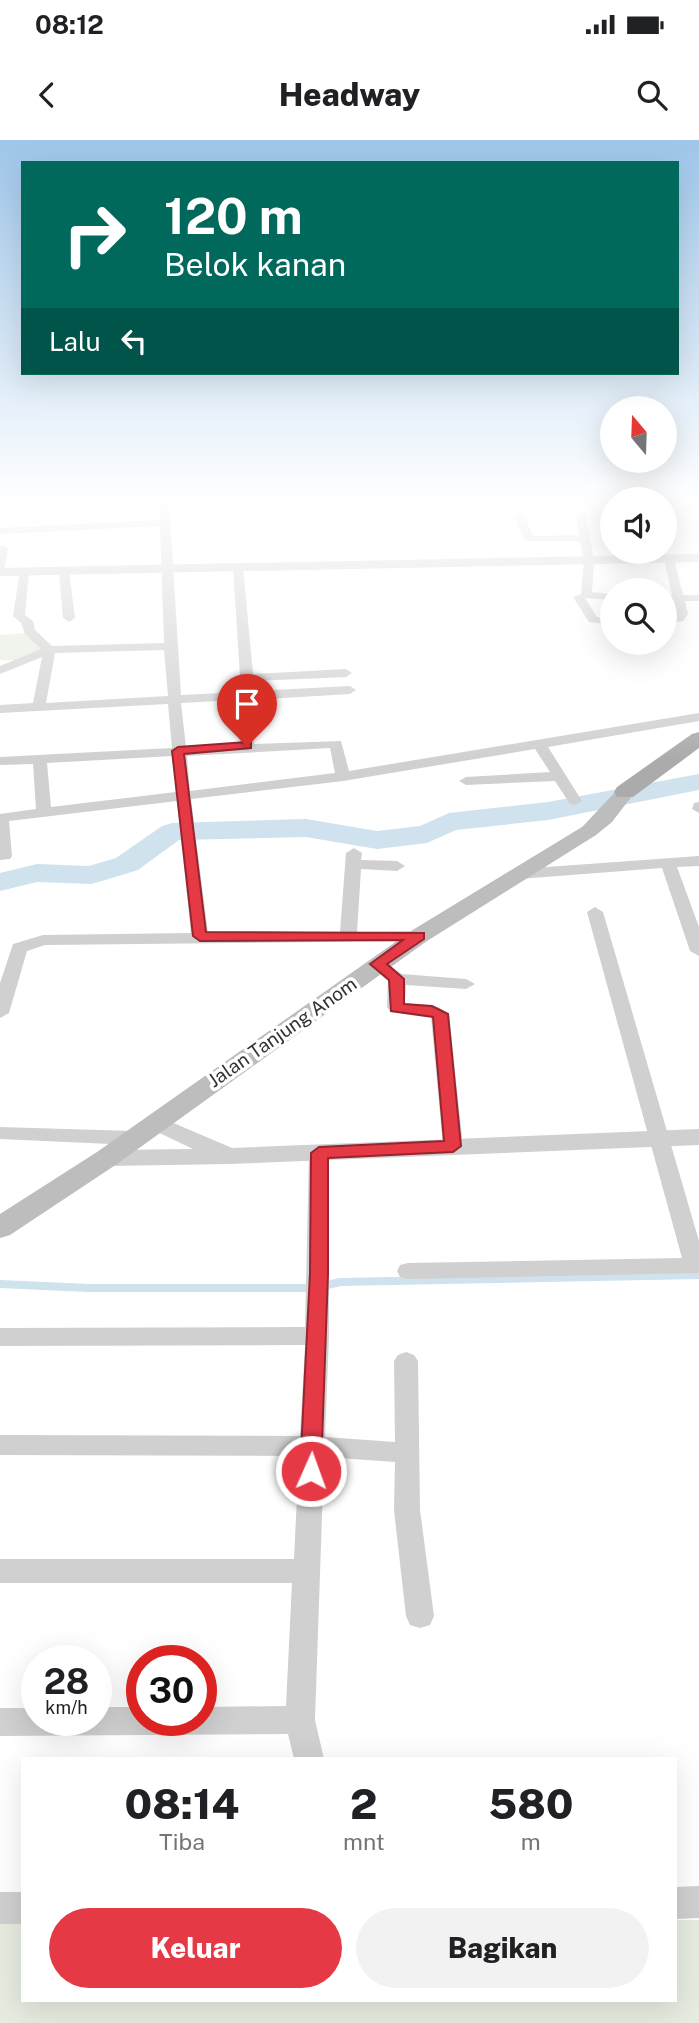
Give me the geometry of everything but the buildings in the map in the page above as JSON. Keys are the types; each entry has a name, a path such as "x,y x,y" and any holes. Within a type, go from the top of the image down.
{"main road":[{"name":"Jalan Tanjung Anom","path":"0,1228 107,1158 155,1122 387,971 419,936 589,831 605,818 621,797 699,738"}],"street":[{"path":"22,586 19,616 27,621 29,631 49,650"},
{"path":"66,586 69,618"},
{"path":"165,586 173,701 200,936"},
{"path":"240,586 247,678 247,748"},
{"path":"587,586 586,593 591,597 600,597"},
{"path":"579,597 593,620 600,621"},
{"path":"677,598 699,598"},
{"path":"0,670 49,650 169,646"},
{"path":"39,707 49,650"},
{"path":"247,678 346,673"},
{"path":"0,709 350,690"},
{"path":"4,856 1,818 343,777 699,716"},
{"path":"0,761 336,744 343,777"},
{"path":"539,744 575,801"},
{"path":"40,759 44,813"},
{"path":"466,781 560,776"},
{"path":"348,934 354,859 397,866"},
{"path":"519,874 699,861"},
{"path":"668,863 699,951"},
{"path":"408,1271 697,1266 657,1138 595,912"},
{"path":"0,1013 6,970 19,948 43,940 348,934 419,936"},
{"path":"453,1146 440,1014 396,1007 387,971 466,984"},
{"path":"155,1122 229,1156"},
{"path":"0,1133 133,1138"},
{"path":"107,1158 319,1153 699,1137"},
{"path":"309,1757 300,1720 319,1285 319,1153"},
{"path":"0,1337 317,1336"},
{"path":"406,1361 407,1510 420,1616"},
{"path":"0,1445 312,1446 408,1453"},
{"path":"0,1571 308,1570"},
{"path":"0,1722 300,1720"},
{"path":"677,1903 699,1902"},
{"path":"0,1908 21,1908"}],"shaded area":[{"path":"26,633 44,650 17,660 0,660 0,635"},
{"path":"677,1920 699,1920 699,2023 0,2023 0,1924 21,1924 21,2002 677,2002"}],"waterway":[{"path":"0,882 37,873 91,875 127,864 172,832 306,828 377,840 427,834 449,822 548,811 699,782"},
{"path":"323,1286 340,1282 699,1275"},
{"path":"0,1284 88,1288 313,1288"}],"route":[{"path":"247,746 178,751 200,936 419,936 378,964 397,979 396,1007 440,1014 453,1146 319,1153 319,1273 311,1471"}]}
